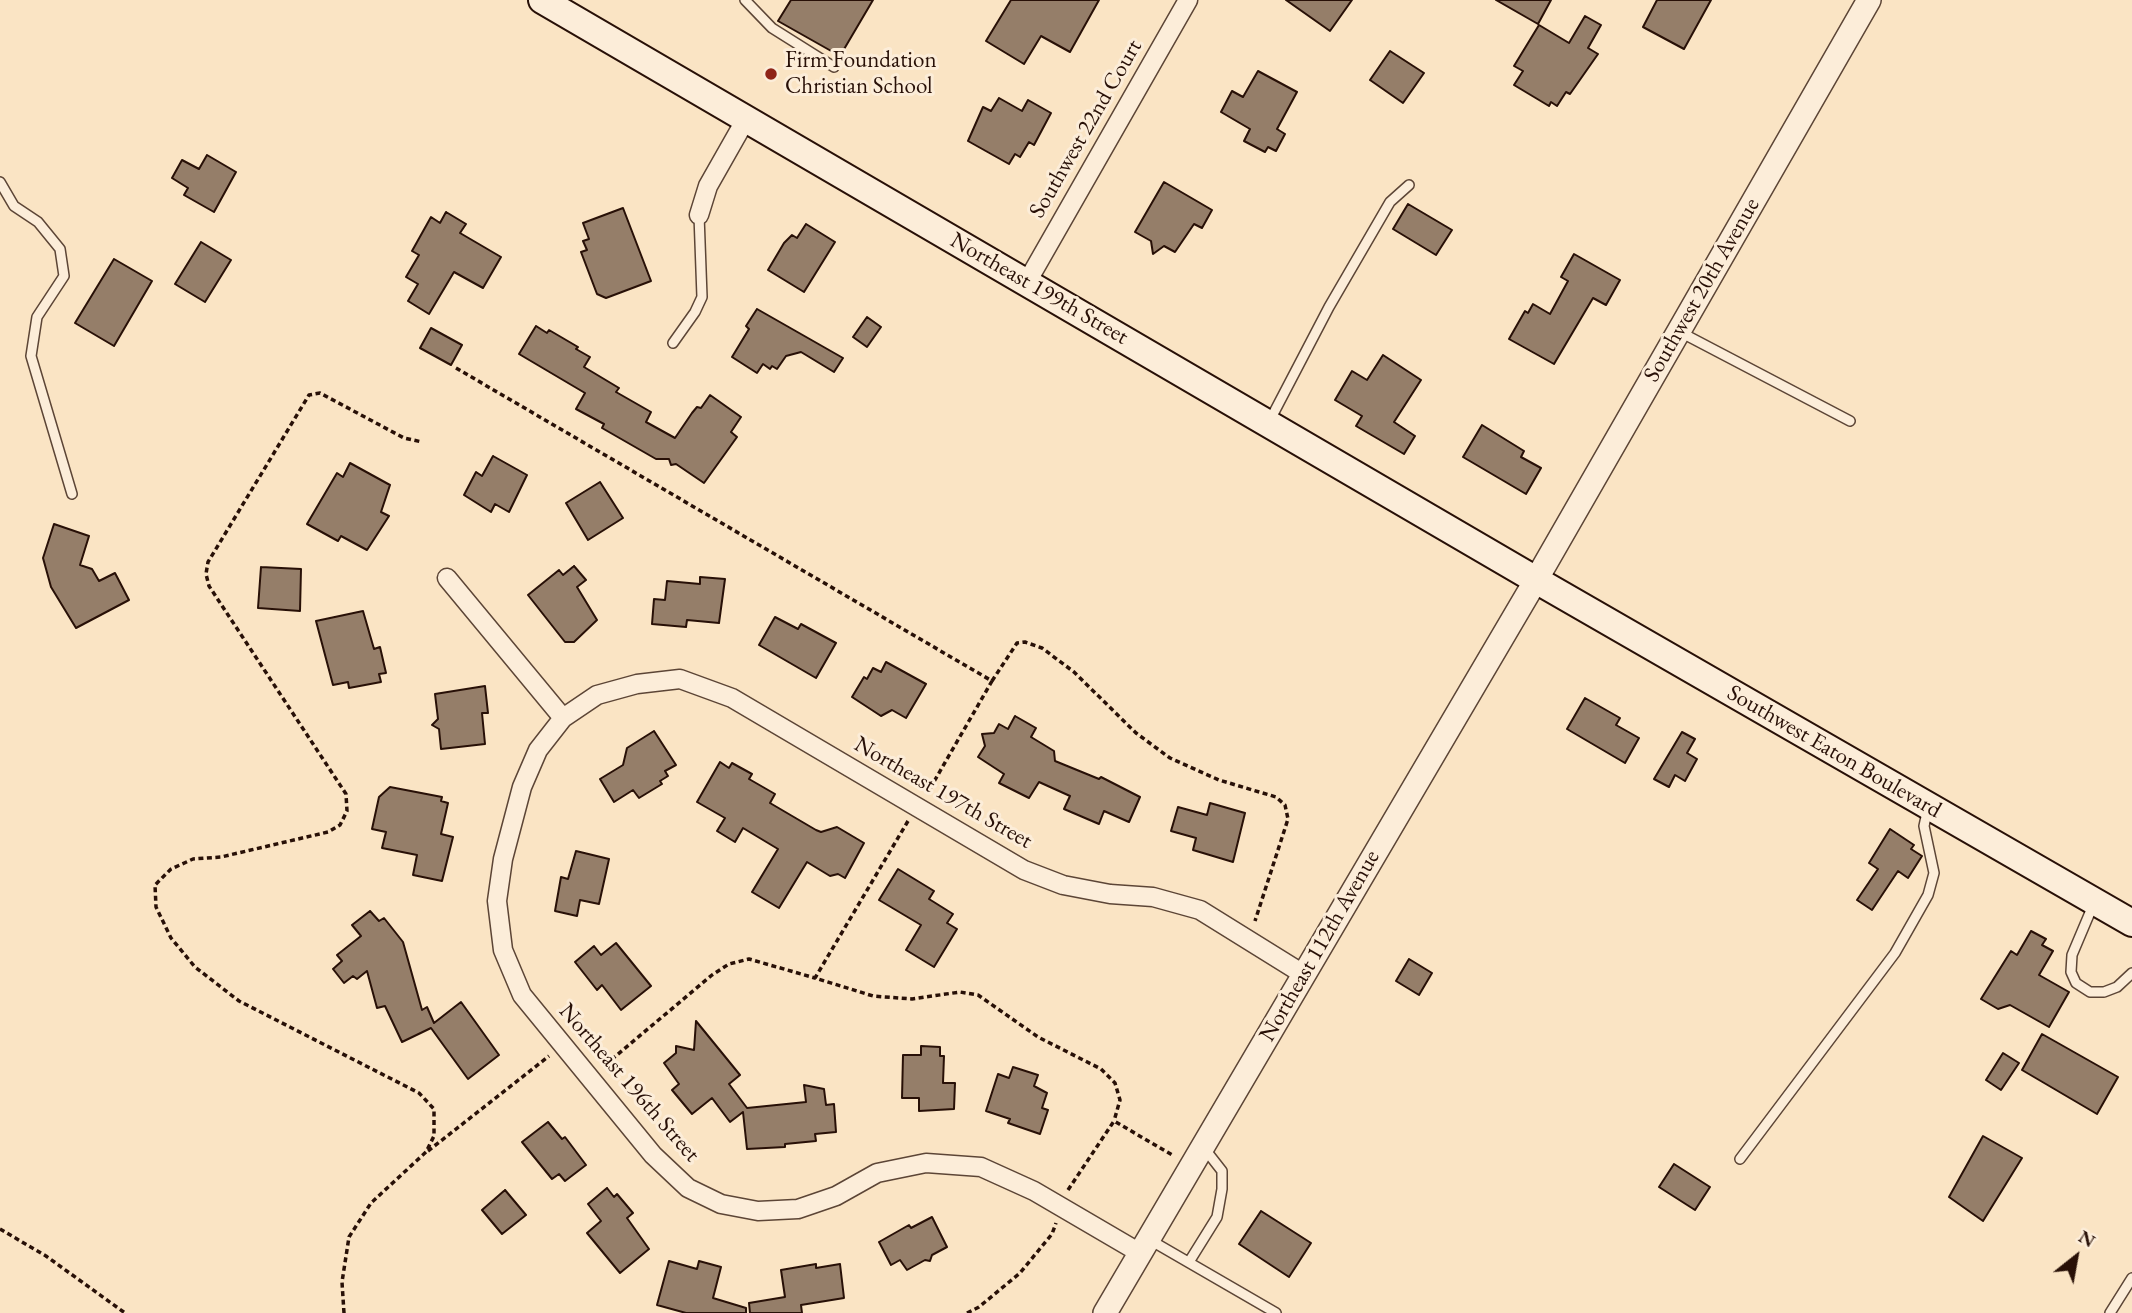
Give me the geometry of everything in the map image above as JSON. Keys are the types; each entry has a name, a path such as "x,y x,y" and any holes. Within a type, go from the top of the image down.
{"main road":[{"name":"Northeast 199th Street","path":"542,0 1535,580"},
{"name":"Southwest Eaton Boulevard","path":"1535,580 2132,923"}],"street":[{"name":"Southwest 22nd Court","path":"1027,282 1188,0"},
{"name":"Southwest 20th Avenue","path":"1535,580 1869,0"},
{"path":"699,215 708,186 746,119"},
{"path":"447,578 563,718"},
{"name":"Northeast 112th Avenue","path":"1105,1313 1535,580"},
{"name":"Northeast 197th Street","path":"503,950 497,901 503,859 522,787 538,750 563,718 597,695 637,684 680,679 732,698 1024,870 1063,885 1110,894 1153,897 1200,910 1303,974"},
{"name":"Northeast 196th Street","path":"503,950 522,995 653,1155 688,1188 721,1204 758,1211 798,1209 836,1196 877,1173 926,1163 981,1167 1144,1246"}],"lane":[{"path":"745,0 772,29 834,67"},
{"path":"0,182 14,206 38,222 60,249 64,276 37,317 31,356 72,494"},
{"path":"1268,423 1329,307 1390,202 1409,185"},
{"path":"673,344 702,297 699,215"},
{"path":"1679,331 1850,421"},
{"path":"1740,1159 1895,953 1928,895 1934,873 1924,826 1928,806"},
{"path":"2094,901 2072,955 2071,972 2076,983 2090,992 2104,992 2117,987 2132,973"},
{"path":"1189,1262 1217,1217 1222,1189 1222,1171 1203,1146"},
{"path":"1144,1246 1189,1262 1276,1313"},
{"path":"2110,1313 2132,1278"}],"path":[{"path":"422,442 404,438 320,393 309,395 208,562 206,574 209,586 346,794 347,811 340,825 328,832 221,858 193,859 171,869 155,885 156,906 171,938 195,967 239,1001 419,1093 434,1109 434,1136 426,1152"},
{"path":"992,681 1017,643 1025,642 1042,648 1074,672 1136,733 1170,758 1219,780 1276,797 1285,805 1288,819 1258,916 1247,939"},
{"path":"589,1077 712,975 729,964 749,959 815,978"},
{"path":"345,1313 342,1282 349,1237 371,1203 426,1152 563,1045"},
{"path":"0,1229 47,1256 125,1313"}],"building":[{"path":"791,0 873,0 840,56 778,21"},
{"path":"1011,0 1099,0 1070,52 1041,36 1024,64 986,41"},
{"path":"1286,0 1352,0 1330,31"},
{"path":"1496,0 1551,0 1538,24"},
{"path":"1657,0 1711,0 1684,49 1643,27"},
{"path":"1585,16 1601,25 1588,48 1598,54 1570,94 1566,92 1557,106 1551,102 1549,106 1514,85 1523,71 1514,66 1539,25 1569,43"},
{"path":"1390,51 1424,73 1403,103 1370,80"},
{"path":"1258,71 1297,92 1277,129 1285,134 1276,151 1268,147 1265,152 1244,141 1250,129 1221,112 1232,91 1243,97"},
{"path":"999,98 1022,111 1028,100 1051,113 1034,145 1029,142 1020,157 1015,154 1009,164 968,141 983,107 991,111"},
{"path":"207,155 236,172 214,212 184,195 188,188 172,178 182,160 199,169"},
{"path":"1164,182 1212,210 1202,228 1194,224 1175,252 1164,246 1153,254 1151,241 1135,232"},
{"path":"1408,204 1452,230 1436,255 1393,229"},
{"path":"623,208 651,281 606,298 597,294 581,252 587,250 583,241 589,239 583,223"},
{"path":"446,212 466,224 460,233 501,257 483,288 454,272 429,314 408,301 418,284 406,277 419,255 412,251 431,217 440,223"},
{"path":"806,224 835,242 804,292 768,270 784,243 792,235 797,238"},
{"path":"201,242 231,260 205,302 175,284"},
{"path":"1574,254 1620,280 1606,305 1593,298 1554,364 1509,339 1525,311 1528,313 1533,304 1550,314 1568,281 1561,277"},
{"path":"114,259 152,281 114,346 75,323"},
{"path":"757,309 843,358 834,372 801,352 786,356 777,369 772,366 770,369 763,364 757,373 732,357 749,329 746,326"},
{"path":"867,317 881,327 867,347 853,337"},
{"path":"536,326 547,333 549,330 578,347 576,349 590,357 584,367 619,388 616,392 651,412 646,422 675,438 692,413 697,407 701,408 710,395 741,417 731,432 737,437 704,483 676,464 671,465 669,459 656,459 602,428 604,424 576,409 585,393 519,354"},
{"path":"431,328 462,345 451,365 420,348"},
{"path":"1383,355 1421,380 1394,422 1415,436 1404,454 1356,426 1362,416 1335,400 1352,371 1367,380"},
{"path":"1482,425 1524,451 1521,457 1541,468 1526,494 1463,457"},
{"path":"493,456 527,475 509,512 495,504 491,512 464,495 476,472 482,476"},
{"path":"350,463 390,485 381,512 389,516 367,550 341,536 338,541 307,524 337,473 343,477"},
{"path":"600,482 623,518 588,540 566,503"},
{"path":"54,524 89,536 80,565 92,569 99,581 115,573 129,600 76,628 51,587 43,558"},
{"path":"574,566 586,580 577,587 597,620 574,642 565,642 528,595 559,570 563,575"},
{"path":"261,567 301,569 300,611 258,608"},
{"path":"700,577 725,579 719,623 687,620 686,627 652,624 654,599 665,600 667,581 700,584"},
{"path":"363,611 374,649 380,647 386,673 379,674 381,682 349,688 348,682 333,685 316,621"},
{"path":"775,617 798,629 801,624 836,643 816,678 759,645"},
{"path":"886,662 926,684 906,718 892,710 881,716 852,697 864,677 867,679 873,668 881,672"},
{"path":"485,686 488,713 482,713 485,744 441,749 439,729 432,725 438,719 435,694"},
{"path":"1585,698 1620,718 1616,725 1639,738 1625,763 1567,729"},
{"path":"1015,716 1036,728 1031,737 1054,751 1055,761 1099,779 1101,777 1140,797 1129,822 1104,811 1099,824 1064,809 1070,796 1039,782 1029,798 999,783 1004,774 978,757 985,746 982,734 994,733 999,724 1008,729"},
{"path":"654,731 676,765 665,771 668,776 660,781 662,784 639,798 633,790 614,802 600,779 623,765 627,748"},
{"path":"1682,732 1695,739 1687,753 1697,759 1685,781 1675,775 1669,787 1654,779"},
{"path":"720,762 729,768 732,763 752,774 749,779 775,794 770,803 816,830 821,832 837,827 864,843 845,878 838,874 830,876 807,862 779,908 752,892 778,849 743,828 735,842 717,831 725,818 697,802"},
{"path":"390,787 442,797 441,801 448,803 441,834 453,837 442,881 413,875 417,855 382,848 386,832 372,829 379,797"},
{"path":"1210,803 1245,813 1233,862 1193,850 1196,838 1171,831 1178,807 1207,815"},
{"path":"1890,829 1914,845 1911,849 1922,856 1908,878 1898,871 1872,910 1857,900 1878,869 1869,863"},
{"path":"576,851 609,859 599,904 580,900 577,916 555,911 561,877 568,879"},
{"path":"898,869 934,891 929,899 953,914 947,923 957,929 934,967 906,950 921,925 879,900"},
{"path":"370,911 379,921 384,918 403,942 422,1010 427,1007 434,1023 461,1002 499,1055 468,1079 431,1028 402,1042 385,1006 377,1008 367,971 357,979 353,976 344,983 333,969 342,961 337,955 361,936 352,925"},
{"path":"2031,931 2046,939 2042,945 2053,951 2039,975 2069,992 2049,1027 2010,1005 1998,1009 1981,999 2011,951 2017,955"},
{"path":"616,943 651,986 621,1010 602,985 597,990 575,962 594,946 601,955"},
{"path":"1409,959 1432,973 1419,995 1396,981"},
{"path":"696,1021 740,1075 729,1084 747,1108 806,1102 804,1085 824,1089 826,1105 834,1104 836,1132 815,1134 816,1141 785,1144 785,1147 747,1149 743,1112 730,1122 712,1098 692,1114 672,1090 679,1084 664,1063 676,1053 676,1046 694,1050"},
{"path":"2042,1034 2118,1077 2097,1114 2022,1070"},
{"path":"921,1046 940,1047 940,1056 944,1056 943,1083 955,1083 954,1109 919,1111 919,1098 902,1098 903,1055 921,1055"},
{"path":"2003,1053 2019,1063 2001,1090 1986,1080"},
{"path":"1013,1067 1038,1075 1034,1086 1047,1093 1042,1108 1048,1110 1040,1134 1008,1123 1010,1119 986,1111 998,1074 1009,1078"},
{"path":"548,1122 562,1139 565,1137 586,1165 565,1181 559,1174 552,1179 522,1142"},
{"path":"1983,1136 2022,1158 1983,1221 1949,1197"},
{"path":"1674,1164 1710,1187 1695,1210 1659,1187"},
{"path":"607,1188 614,1197 617,1194 633,1213 627,1218 649,1249 620,1273 587,1233 601,1221 588,1204"},
{"path":"505,1190 526,1215 502,1234 482,1210"},
{"path":"1261,1211 1311,1243 1289,1277 1239,1244"},
{"path":"932,1217 947,1247 932,1255 930,1261 925,1260 907,1270 900,1260 891,1265 879,1242 909,1225 911,1228"},
{"path":"669,1261 697,1269 699,1261 721,1267 713,1298 746,1308 746,1313 686,1313 657,1305"},
{"path":"816,1264 816,1268 840,1264 844,1298 801,1305 802,1313 750,1313 749,1303 785,1297 781,1270"}],"place":[{"name":"Firm Foundation Christian School","path":"771,74"}]}
